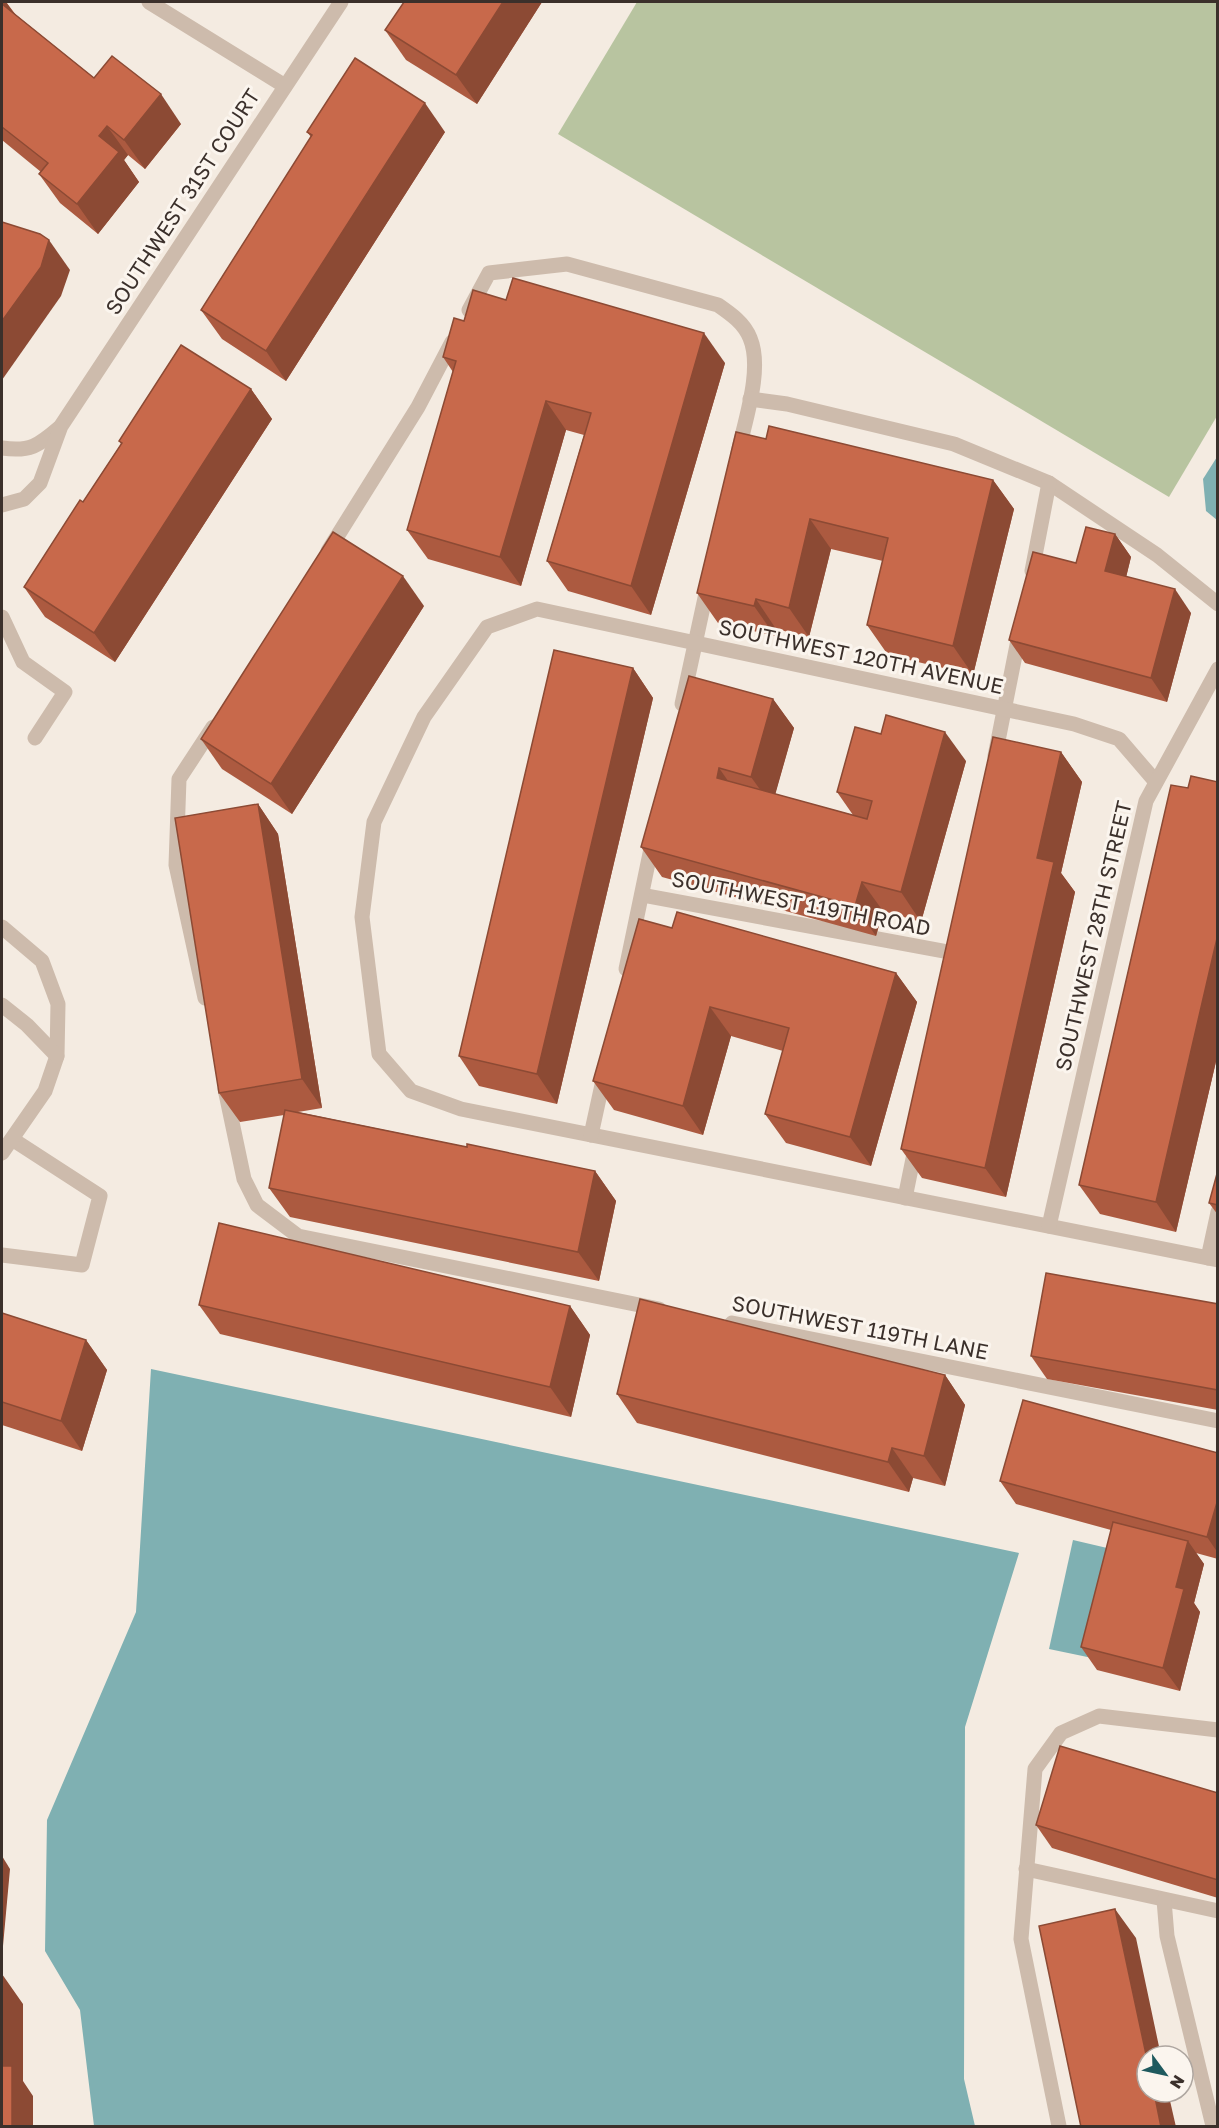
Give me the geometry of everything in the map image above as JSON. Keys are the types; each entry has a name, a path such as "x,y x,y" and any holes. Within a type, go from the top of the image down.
{"street":[{"path":"149,2 285,86"},
{"name":"SOUTHWEST 31ST COURT","path":"2,504 24,499 40,483 61,426 341,2"},
{"path":"321,561 418,407 489,273 567,264 718,305 736,317 750,338 756,366 734,469"},
{"path":"750,399 787,405 954,444 1049,483 1157,555 1218,604"},
{"name":"SOUTHWEST 31ST COURT","path":"2,447 18,450 38,446 61,426"},
{"path":"1029,584 1049,483"},
{"path":"678,723 711,573"},
{"name":"SOUTHWEST 120TH AVENUE","path":"591,1135 461,1109 411,1091 379,1054 362,917 374,822 424,717 487,627 537,609 1074,724 1119,739 1156,782"},
{"path":"2,616 23,662 64,692 35,738"},
{"path":"992,767 1022,618"},
{"name":"SOUTHWEST 28TH STREET","path":"1049,1226 1146,801 1218,669"},
{"path":"208,1012 176,865 179,779 224,710"},
{"path":"622,987 656,826"},
{"name":"SOUTHWEST 119TH ROAD","path":"642,895 954,953"},
{"path":"2,927 42,961 58,1004 57,1056 45,1091 2,1153"},
{"path":"2,1005 27,1025 57,1056"},
{"path":"608,1055 591,1135 1213,1259 1218,1212"},
{"path":"223,1080 244,1179 257,1205 298,1236 670,1311"},
{"path":"905,1198 919,1128"},
{"path":"2,1255 82,1265 100,1196 12,1139"},
{"name":"SOUTHWEST 119TH LANE","path":"717,1320 1218,1421"},
{"path":"1059,2127 1021,1939 1035,1769 1061,1733 1099,1716 1218,1730"},
{"path":"1026,1869 1218,1911"},
{"path":"1164,1900 1167,1936 1213,2127"}],"green space":[{"path":"637,2 1217,2 1217,416 1169,497 558,134"}],"water":[{"path":"1217,457 1217,520 1206,511 1203,479"},
{"path":"151,1369 1019,1553 965,1727 964,2079 975,2126 94,2126 80,2010 45,1951 47,1820 136,1612"},
{"path":"1073,1540 1120,1551 1097,1659 1049,1649"}],"building":[{"path":"404,2 503,2 456,75 385,30"},
{"path":"2,4 94,78 112,56 161,94 124,140 107,126 99,136 119,152 77,204 39,174 48,163 2,127"},
{"path":"355,58 425,103 266,351 201,310 312,135 307,132"},
{"path":"2,222 40,234 49,240 41,267 2,321"},
{"path":"513,278 704,333 631,586 547,561 591,413 546,401 500,557 407,530 456,361 443,357 454,318 464,321 473,290 506,300"},
{"path":"181,345 251,389 94,633 24,587 80,500 83,502 122,443 119,441"},
{"path":"769,426 993,480 953,646 867,625 888,538 810,519 789,608 756,599 754,606 697,593 736,432 766,439"},
{"path":"1086,527 1115,534 1105,571 1175,589 1151,678 1009,640 1033,552 1076,563"},
{"path":"333,532 403,576 271,784 201,739"},
{"path":"554,650 633,668 537,1074 459,1056"},
{"path":"689,676 773,699 751,777 719,768 717,778 867,819 872,801 837,792 855,727 881,734 886,715 945,732 901,892 862,882 855,906 641,847"},
{"path":"993,737 1061,752 1037,858 1054,862 985,1168 901,1149"},
{"path":"1191,776 1218,782 1218,934 1156,1202 1079,1185 1171,785 1188,788"},
{"path":"258,804 302,1079 219,1093 175,818"},
{"path":"677,912 896,973 850,1137 765,1114 789,1028 710,1007 683,1106 593,1081 639,919 672,928"},
{"path":"285,1110 595,1171 578,1252 269,1188"},
{"path":"1218,1170 1218,1205 1209,1203"},
{"path":"219,1223 570,1306 550,1387 199,1305"},
{"path":"1046,1273 1218,1304 1218,1390 1031,1356"},
{"path":"640,1299 945,1375 924,1456 892,1448 888,1462 617,1394"},
{"path":"2,1313 86,1340 61,1421 2,1402"},
{"path":"1023,1400 1218,1453 1218,1499 1207,1537 1000,1481"},
{"path":"1113,1522 1188,1541 1176,1587 1184,1589 1163,1668 1081,1647"},
{"path":"1060,1746 1218,1793 1218,1880 1036,1825"},
{"path":"1115,1909 1144,2044 1135,2044 1135,2104 1156,2104 1161,2127 1081,2127 1039,1926"},
{"path":"2,2066 12,2066 12,2127 2,2127"}]}
